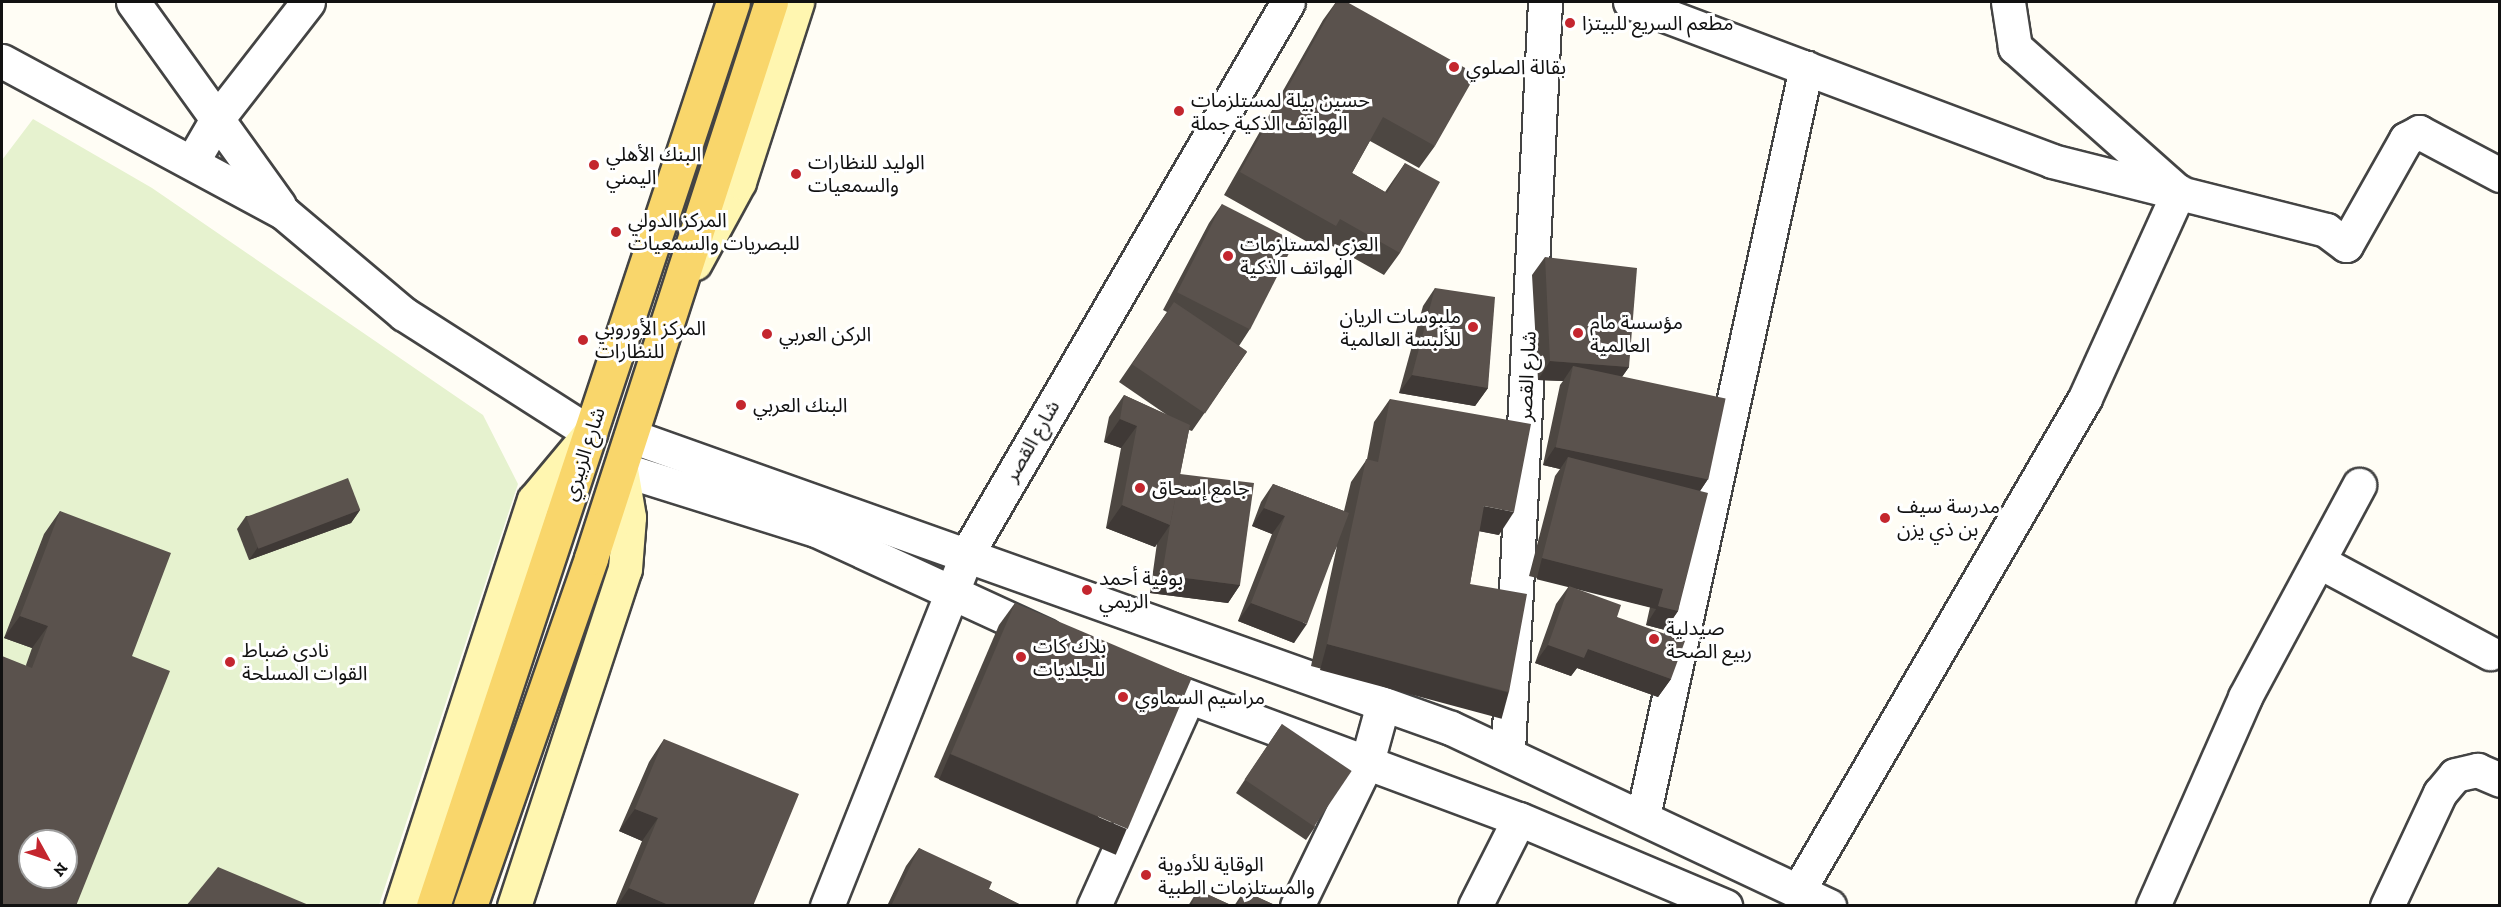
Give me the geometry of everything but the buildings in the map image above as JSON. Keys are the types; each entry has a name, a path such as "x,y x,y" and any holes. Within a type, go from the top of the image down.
{"main road":[{"name":"شارع الزبيري","path":"470,906 621,469 771,2"},
{"name":"شارع الزبيري","path":"675,299 739,182 797,2"},
{"name":"شارع الزبيري","path":"433,906 590,433 728,4"},
{"path":"401,906 534,500 590,433"},
{"path":"514,906 625,569 629,517 621,469"}],"street":[{"path":"133,2 284,213"},
{"path":"192,162 217,119 308,2"},
{"name":"شارع القصر","path":"827,906 948,591 968,552 1288,2"},
{"name":"شارع القصر","path":"1508,751 1545,2"},
{"path":"1630,2 2052,161 2179,191 2326,230 2346,245 2406,139 2419,132 2499,175"},
{"path":"2008,2 2015,47 2179,191"},
{"path":"2,61 284,213 404,314 590,433"},
{"path":"1643,816 1806,68"},
{"path":"1798,891 2085,398 2179,191"},
{"path":"632,435 968,552 1508,751 1829,906"},
{"path":"621,469 816,530 1078,650"},
{"path":"2153,906 2245,697 2320,562 2359,485"},
{"path":"2320,562 2490,653"},
{"path":"1111,665 1187,699 1367,762 1519,819 1725,906"},
{"path":"1094,906 1187,699"},
{"path":"1298,906 1367,762 1383,705"},
{"path":"2387,906 2440,793 2455,775 2477,770 2499,780"},
{"path":"1475,906 1519,819"}],"green space":[{"name":"نادي ضباط القوات المسلحة","path":"33,119 152,188 483,415 518,484 379,905 2,905 2,160"}],"place":[{"name":"مطعم السريع للبيتزا","path":"1570,23"},
{"name":"بقالة الصلوي","path":"1454,67"},
{"name":"حسين بيلة لمستلزمات الهواتف الذكية جملة","path":"1179,111"},
{"name":"البنك الأهلي اليمني","path":"594,165"},
{"name":"الوليد للنظارات والسمعيات","path":"796,174"},
{"name":"المركز الدولي للبصريات والسمعيات","path":"616,232"},
{"name":"العزي لمستلزمات الهواتف الذكية","path":"1228,256"},
{"name":"ملبوسات الريان للألبسة العالمية","path":"1473,327"},
{"name":"مؤسسة مام العالمية","path":"1578,333"},
{"name":"الركن العربي","path":"767,334"},
{"name":"المركز الأوروبي للنظارات","path":"583,340"},
{"name":"البنك العربي","path":"741,405"},
{"name":"جامع إسحاق","path":"1140,488"},
{"name":"مدرسة سيف بن ذي يزن","path":"1885,518"},
{"name":"بوفية أحمد الريمي","path":"1087,590"},
{"name":"صيدلية ربيع الصحة","path":"1654,639"},
{"name":"بلاك كات للجلديات","path":"1021,657"},
{"name":"نادي ضباط القوات المسلحة","path":"230,662"},
{"name":"مراسيم السماوي","path":"1123,697"},
{"name":"الوقاية للأدوية والمستلزمات الطبية","path":"1146,875"}]}
